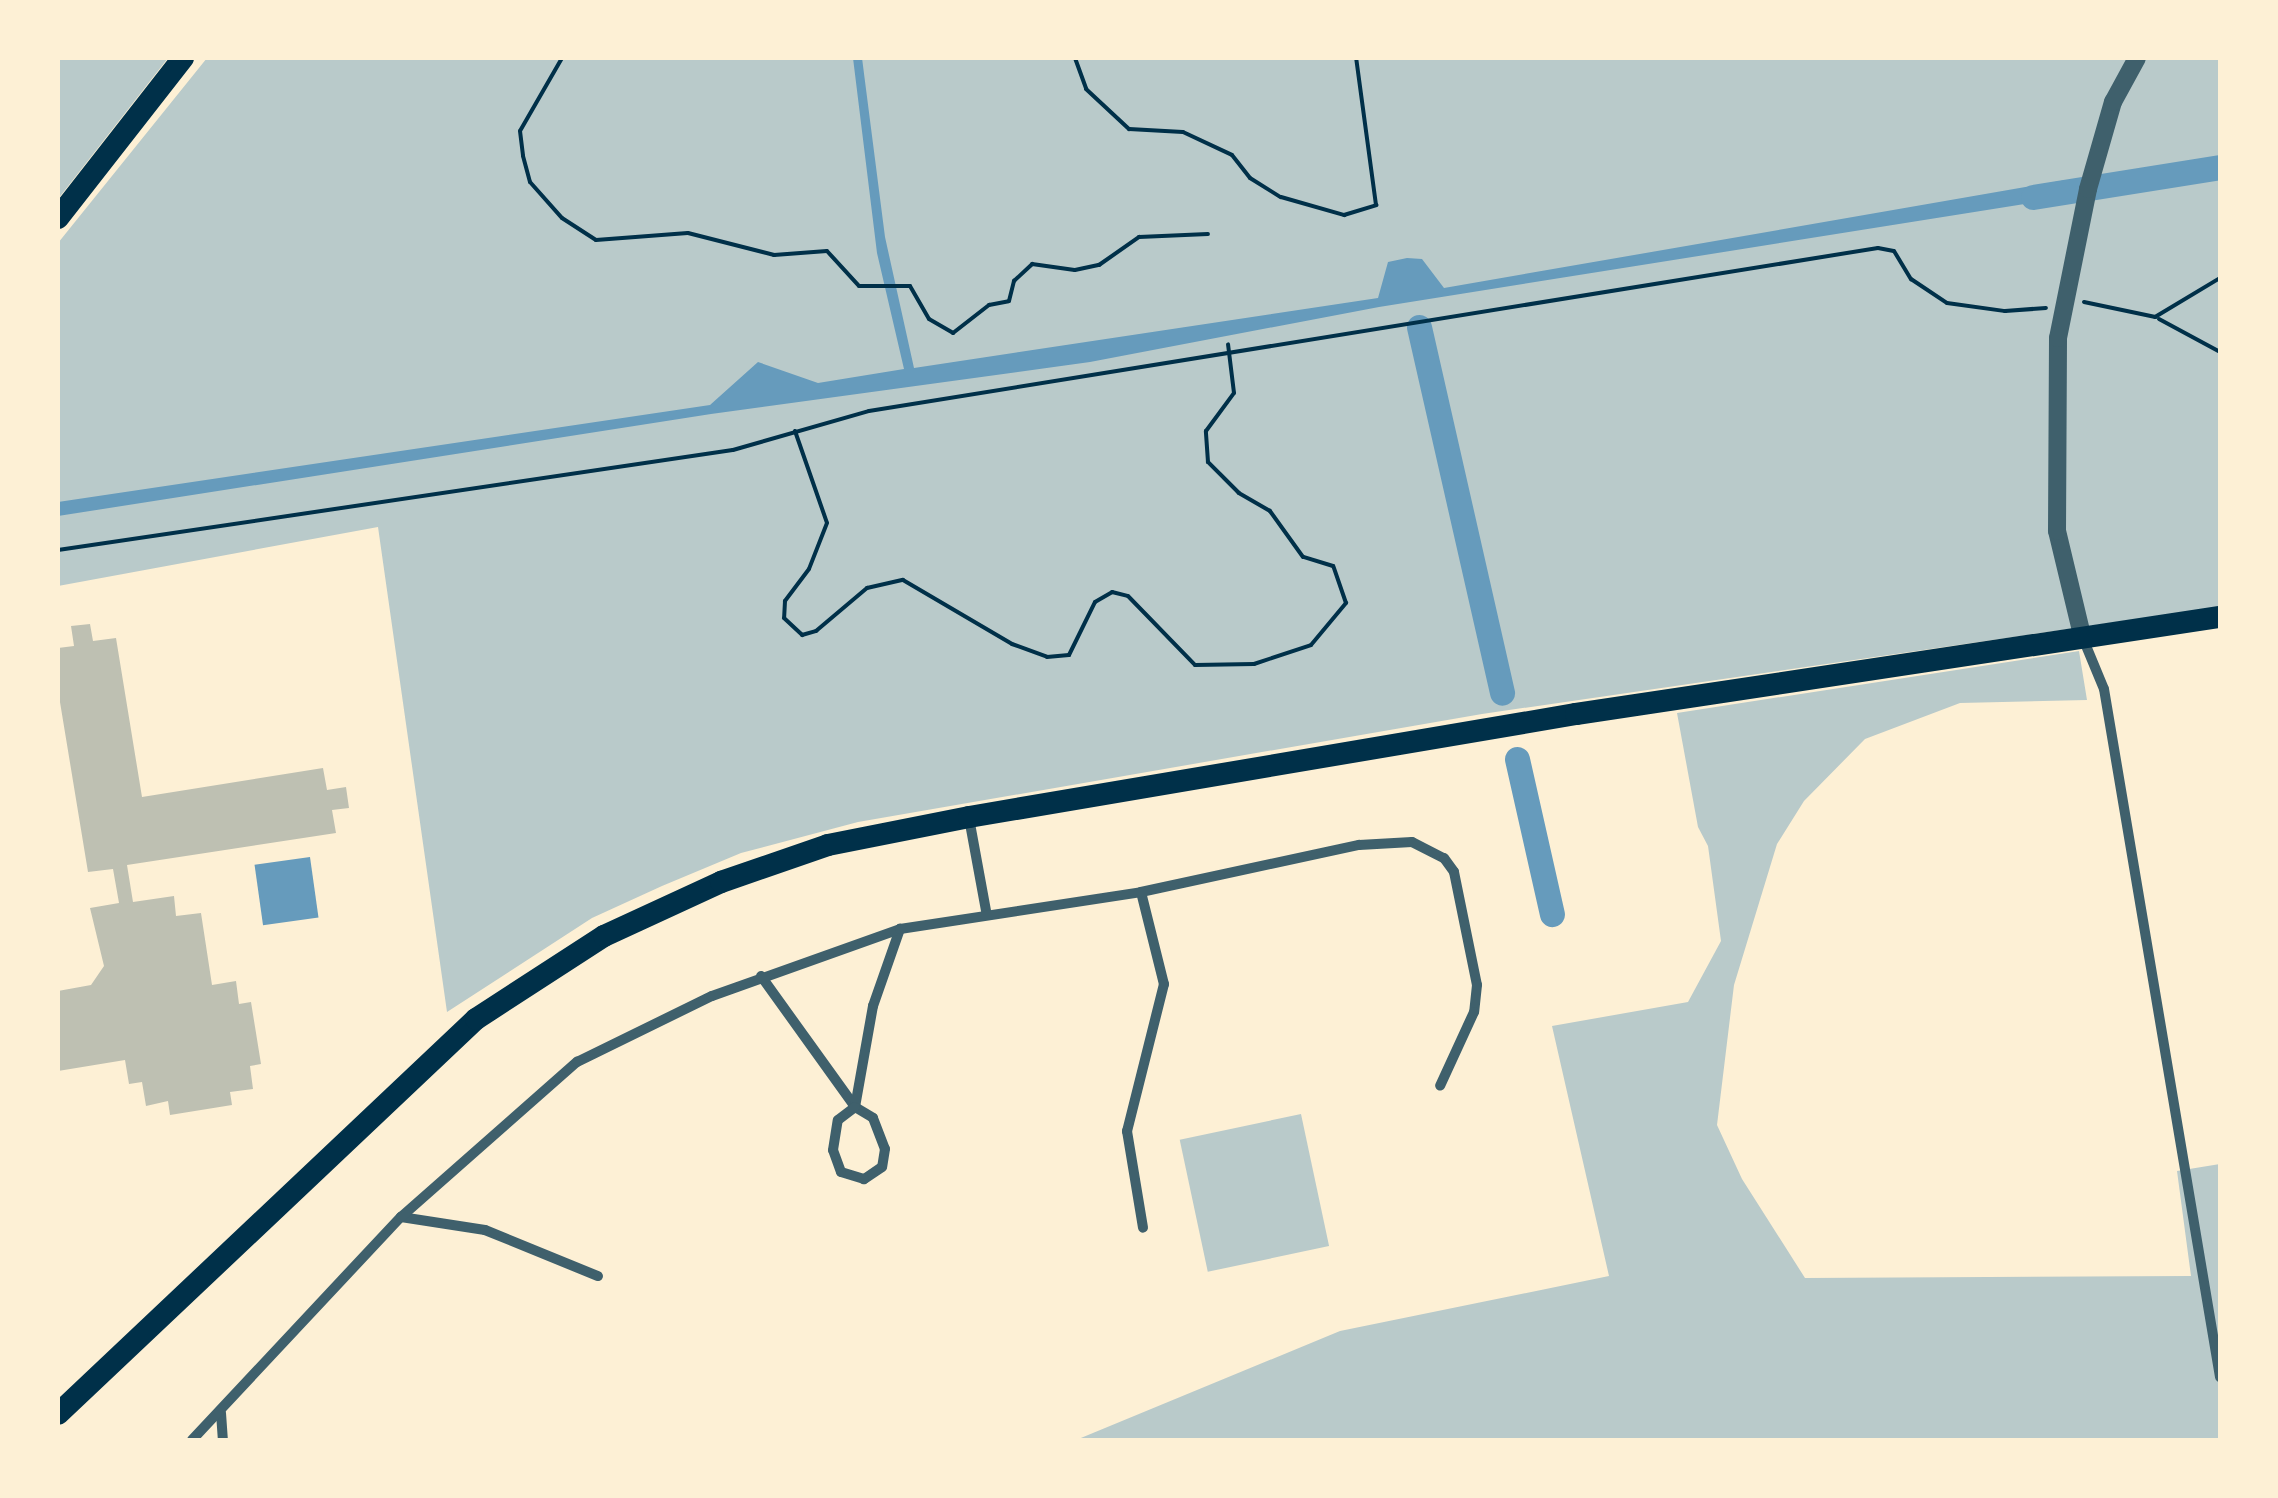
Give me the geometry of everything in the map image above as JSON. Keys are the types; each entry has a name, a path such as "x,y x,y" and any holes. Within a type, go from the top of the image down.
{"main road":[{"path":"58,218 184,58"},
{"path":"58,1414 446,1044 508,995 616,930 720,882 828,845 969,817 2082,635 2220,617"}],"street":[{"path":"2137,58 2110,113 2062,307 2054,427 2056,532 2082,635 2104,689 2220,1377"},
{"path":"969,817 986,911"},
{"path":"192,1440 222,1414 310,1308 400,1216 576,1062 665,1015 761,976 900,929 1074,897 1140,892 1392,839 1444,858 1461,894 1477,994 1440,1086"},
{"path":"1140,892 1164,984 1126,1131 1143,1228"},
{"path":"761,976 855,1106 873,1118 885,1149 882,1166 864,1180 841,1172 833,1150 838,1120 855,1106 873,1006 900,929"},
{"path":"400,1216 485,1230 598,1276"},
{"path":"222,1414 223,1440"}],"path":[{"path":"562,58 520,131 530,182 562,218 596,240 688,232 774,255 827,252 859,286 910,286 929,319 953,333 990,305 1009,301 1014,282 1032,264 1075,270 1099,264 1139,237 1208,234"},
{"path":"1076,58 1086,89 1129,128 1183,132 1232,155 1250,178 1281,197 1344,216 1376,205 1356,58"},
{"path":"58,550 732,450 869,411 1878,248 1894,251 1911,280 1947,303 2005,311 2062,307 2092,300 2155,318 2220,352"},
{"path":"2155,318 2220,278"},
{"path":"795,431 827,523 809,570 785,601 784,618 802,635 816,631 867,588 903,580 1012,644 1047,658 1070,655 1095,602 1112,592 1128,596 1195,664 1230,669 1312,645 1346,603 1333,566 1303,557 1270,511 1239,493 1208,462 1206,431 1234,394 1228,344"}],"shaded area":[{"path":"58,58 168,58 58,199"},
{"path":"207,58 2220,58 2220,607 1482,714 858,822 741,853 592,918 447,1012 378,527 58,586 58,243"},
{"path":"2079,651 2087,700 1960,703 1865,739 1804,801 1777,844 1734,985 1717,1125 1742,1179 1805,1278 2191,1276 2177,1171 2220,1164 2220,1440 1076,1440 1340,1331 1609,1276 1552,1026 1688,1002 1721,941 1708,846 1698,827 1677,713"},
{"path":"1301,1114 1329,1246 1208,1272 1180,1140"}],"water":[{"path":"853,58 862,58 885,237 914,368 1378,298 1388,262 1407,258 1422,259 1444,288 2066,180 2062,198 1379,307 1090,362 711,414 58,516 58,502 710,405 758,362 818,383 904,369 877,253"},
{"path":"310,857 318,917 263,925 255,865"}],"building":[{"path":"90,624 93,641 116,638 142,797 323,768 327,790 346,787 349,808 332,810 336,833 127,865 133,902 174,896 176,916 201,913 212,985 236,981 239,1004 251,1002 261,1064 250,1066 253,1089 230,1092 232,1105 170,1115 168,1101 146,1106 142,1082 129,1084 125,1060 58,1071 58,991 91,985 104,966 90,908 119,903 113,869 88,872 58,690 58,648 74,646 71,626"}],"waterway":[{"path":"2033,197 2220,167"},
{"path":"1419,327 1502,693"},
{"path":"1517,759 1552,914"}]}
